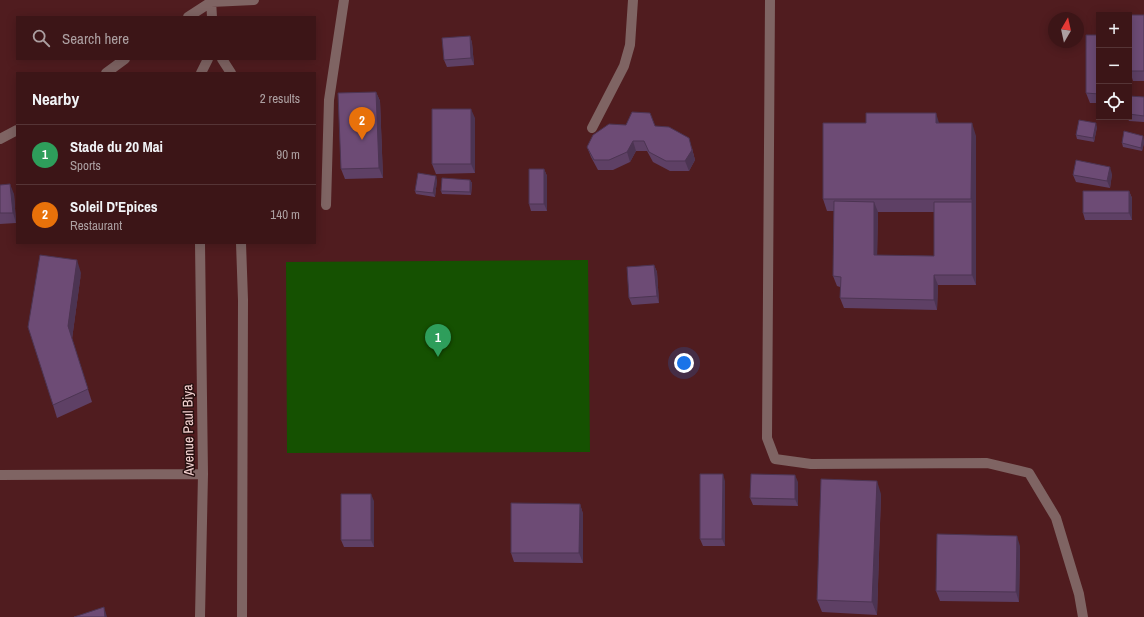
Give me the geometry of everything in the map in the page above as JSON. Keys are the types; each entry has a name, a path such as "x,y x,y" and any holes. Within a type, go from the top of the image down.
{"street":[{"path":"189,16 211,1 254,0"},
{"path":"326,205 329,100 344,0"},
{"path":"592,128 624,66 630,45 633,0"},
{"path":"770,0 767,438 775,459 811,464 987,464 1029,473 1056,518 1079,594 1082,617"},
{"path":"211,1 212,16"},
{"path":"107,72 124,60"},
{"path":"202,72 208,60"},
{"path":"223,60 230,72"},
{"path":"0,138 16,130"},
{"name":"Avenue Paul Biya","path":"200,244 203,474 200,617"},
{"path":"241,244 243,300 242,617"},
{"path":"0,475 203,474"}],"green space":[{"path":"588,260 590,452 287,453 286,262"}],"building":[{"path":"1132,15 1144,15 1144,71 1132,71"},
{"path":"1086,35 1096,35 1096,94 1086,93"},
{"path":"470,36 471,58 444,60 442,38"},
{"path":"376,92 379,168 341,169 338,93"},
{"path":"1132,96 1144,97 1144,116 1132,114"},
{"path":"432,109 471,109 471,164 432,164"},
{"path":"632,112 650,113 655,126 669,127 689,138 692,150 685,161 666,161 649,152 644,141 633,141 627,152 609,160 594,160 587,147 593,135 609,124 626,125"},
{"path":"866,113 936,113 936,123 972,123 971,199 823,199 823,123 866,123"},
{"path":"1079,120 1096,123 1093,138 1076,135"},
{"path":"1124,131 1143,136 1141,148 1122,143"},
{"path":"1076,160 1110,167 1107,181 1073,175"},
{"path":"529,169 544,169 544,204 529,204"},
{"path":"418,173 436,176 433,193 415,191"},
{"path":"442,178 470,180 470,192 441,191"},
{"path":"10,184 13,213 0,213 0,185"},
{"path":"1083,191 1129,191 1129,213 1083,213"},
{"path":"834,201 874,202 874,255 934,256 934,202 972,202 972,275 934,275 934,300 840,298 841,277 833,276"},
{"path":"40,255 77,260 68,326 88,389 53,405 28,327"},
{"path":"654,265 657,296 629,298 627,267"},
{"path":"700,474 723,474 722,539 700,539"},
{"path":"751,474 795,475 795,499 750,498"},
{"path":"821,479 877,481 872,602 817,600"},
{"path":"341,494 371,494 371,540 341,540"},
{"path":"511,503 580,504 579,553 511,553"},
{"path":"937,534 1017,536 1016,592 936,591"},
{"path":"104,607 105,617 74,617"}],"place":[{"name":"Soleil D'Epices","path":"362,140"},
{"name":"Stade du 20 Mai","path":"438,357"}]}
